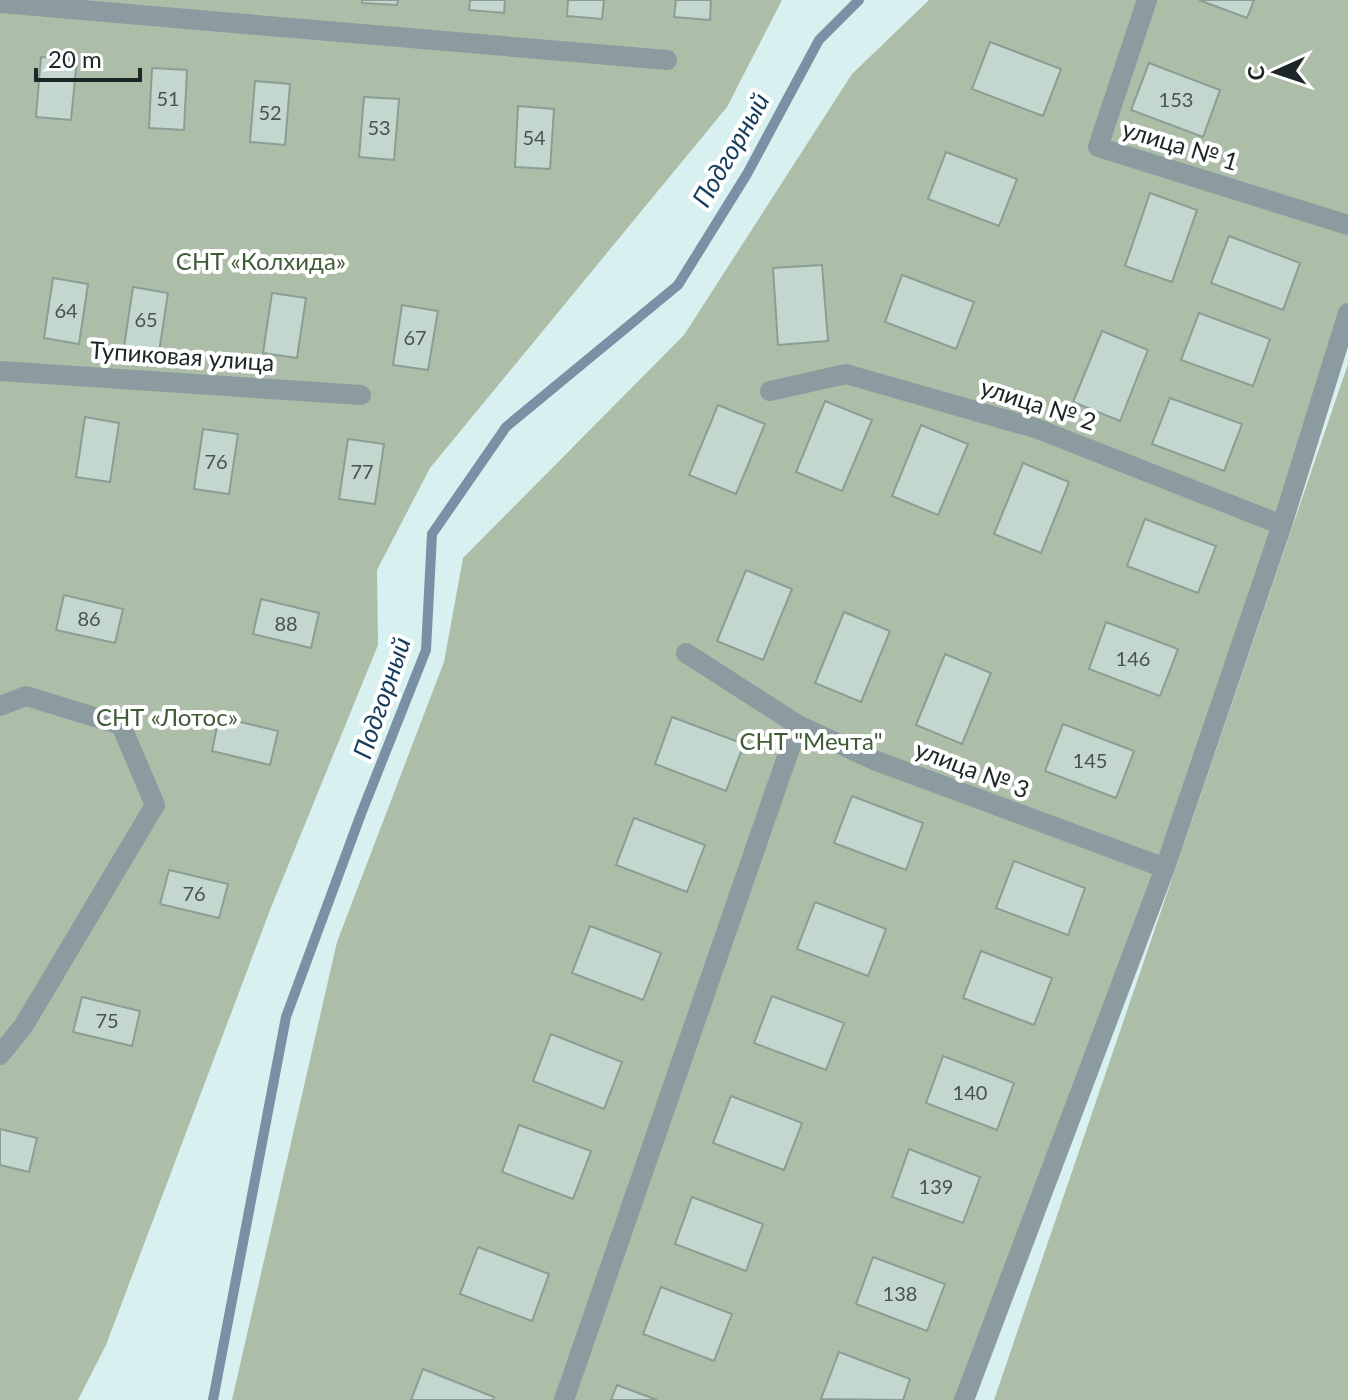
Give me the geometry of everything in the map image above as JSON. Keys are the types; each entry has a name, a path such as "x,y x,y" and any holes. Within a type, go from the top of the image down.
{"street":[{"name":"улица № 1","path":"1147,0 1098,147 1348,225"},
{"path":"0,3 667,60"},
{"path":"964,1400 1165,868 1282,525 1348,313"},
{"name":"Тупиковая улица","path":"0,371 361,395"},
{"name":"улица № 2","path":"770,391 846,374 1038,429 1282,525"},
{"name":"улица № 3","path":"686,653 798,725 874,760 1165,868"},
{"path":"0,706 26,696 121,725 155,805 24,1025 0,1055"},
{"path":"564,1400 798,725"}],"green space":[{"name":"СНТ «Колхида»","path":"0,0 782,0 727,107 430,468 377,570 378,645 270,910 106,1345 78,1400 0,1400"},
{"name":"СНТ \"Мечта\"","path":"929,0 1348,0 1348,326 1282,525 964,1400 232,1400 337,942 444,662 463,558 684,335 852,74"},
{"path":"1348,364 1348,1400 994,1400"}],"building":[{"path":"362,0 398,0 397,5 362,3"},
{"path":"470,0 505,0 504,13 469,10"},
{"path":"568,0 604,0 602,19 567,16"},
{"path":"676,0 711,0 710,20 674,17"},
{"path":"1199,0 1254,0 1247,18"},
{"path":"990,42 1061,69 1043,116 972,89"},
{"path":"41,57 77,60 71,120 36,117"},
{"path":"1149,63 1220,90 1203,137 1131,110"},
{"path":"152,68 187,70 184,130 149,128"},
{"path":"255,81 290,84 285,145 250,142"},
{"path":"364,97 399,99 394,160 359,157"},
{"path":"518,106 554,109 550,169 515,167"},
{"path":"946,152 1017,179 999,226 928,199"},
{"path":"1150,193 1197,210 1172,282 1125,266"},
{"path":"1229,236 1300,263 1283,310 1211,283"},
{"path":"822,265 828,341 778,345 773,268"},
{"path":"902,275 974,302 956,349 885,322"},
{"path":"53,278 88,284 79,344 44,338"},
{"path":"133,287 168,293 159,352 124,347"},
{"path":"272,293 306,298 297,358 263,353"},
{"path":"402,305 438,311 428,370 393,365"},
{"path":"1199,313 1270,339 1253,386 1181,360"},
{"path":"1102,331 1148,350 1120,421 1073,402"},
{"path":"1170,398 1242,424 1224,471 1152,444"},
{"path":"825,401 872,420 842,491 796,472"},
{"path":"718,405 765,424 736,494 689,475"},
{"path":"85,417 119,423 110,482 76,477"},
{"path":"921,425 968,444 938,515 892,496"},
{"path":"203,429 238,434 229,494 194,489"},
{"path":"348,439 384,444 375,504 339,499"},
{"path":"1023,463 1069,482 1041,553 994,534"},
{"path":"1145,519 1216,546 1198,593 1127,566"},
{"path":"746,570 792,589 763,660 717,641"},
{"path":"64,595 123,609 115,643 56,630"},
{"path":"261,599 319,613 311,648 253,634"},
{"path":"844,612 890,631 861,702 815,683"},
{"path":"1106,622 1178,649 1160,696 1089,669"},
{"path":"945,654 991,673 962,744 916,725"},
{"path":"219,717 278,731 270,765 212,751"},
{"path":"672,717 744,744 726,791 655,764"},
{"path":"1063,724 1134,751 1116,798 1045,771"},
{"path":"852,796 923,823 906,870 834,843"},
{"path":"634,818 705,845 687,892 616,865"},
{"path":"1014,861 1085,888 1068,935 996,908"},
{"path":"169,870 228,884 219,918 160,904"},
{"path":"815,902 886,929 868,976 797,949"},
{"path":"590,926 661,953 643,1000 572,973"},
{"path":"981,951 1052,978 1034,1025 963,998"},
{"path":"772,996 844,1023 826,1070 754,1043"},
{"path":"82,997 140,1011 132,1046 73,1032"},
{"path":"551,1034 622,1062 604,1109 533,1081"},
{"path":"943,1056 1014,1083 997,1130 926,1103"},
{"path":"731,1096 802,1123 784,1170 713,1143"},
{"path":"519,1125 591,1151 573,1199 502,1172"},
{"path":"0,1129 37,1138 29,1172 0,1165"},
{"path":"909,1149 980,1177 963,1223 892,1197"},
{"path":"692,1197 763,1224 746,1271 675,1244"},
{"path":"478,1247 549,1274 532,1321 460,1294"},
{"path":"873,1257 945,1284 927,1331 856,1304"},
{"path":"661,1287 732,1314 714,1361 643,1334"},
{"path":"839,1352 910,1379 903,1400 821,1399"},
{"path":"423,1369 494,1397 493,1400 411,1400"},
{"path":"617,1385 657,1400 611,1400"}],"waterway":[{"name":"Подгорный","path":"213,1400 286,1017 426,650 432,534 506,427 678,285 747,174 819,40 859,0"}],"park label":[{"name":"СНТ «Лотос»","path":"167,718"}]}
